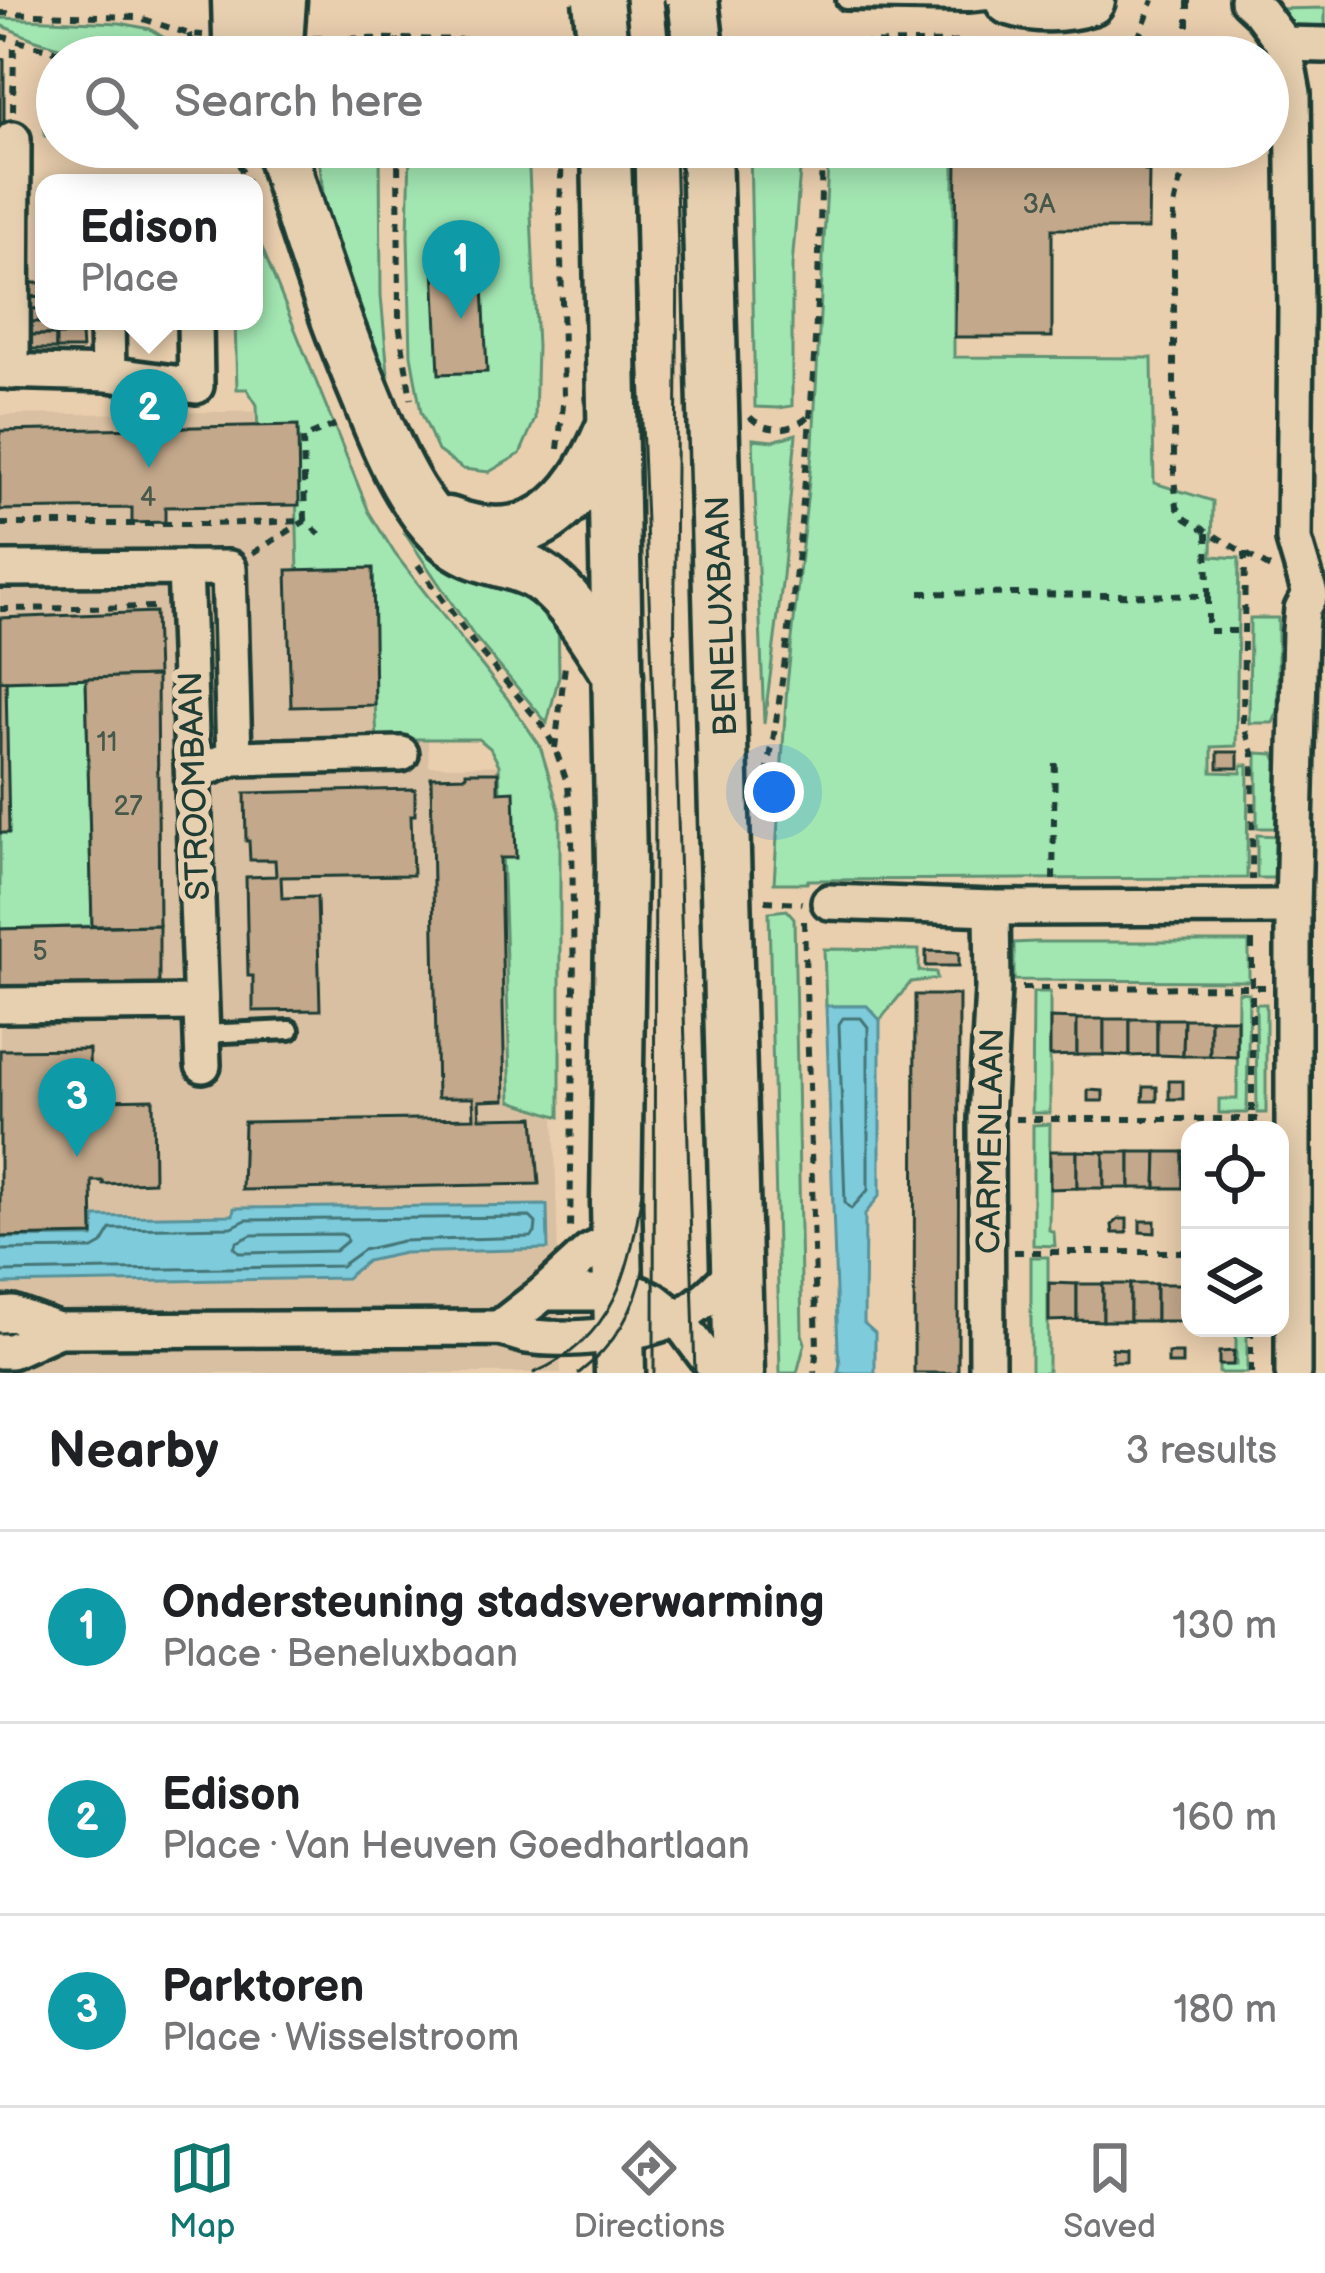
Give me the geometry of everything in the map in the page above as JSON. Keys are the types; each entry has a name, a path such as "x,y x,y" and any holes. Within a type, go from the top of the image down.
{"main road":[{"path":"237,0 238,36"},
{"path":"278,36 281,0"},
{"path":"588,36 598,0"},
{"path":"693,0 704,36"},
{"path":"1016,21 1041,7 1065,6 1091,20"},
{"path":"286,168 343,340 394,463 422,506 445,535 474,556 531,572 548,583 618,675"},
{"path":"608,168 621,864 619,1333"},
{"name":"BENELUXBAAN","path":"707,168 739,1373"},
{"path":"422,506 449,523 474,531 501,533 547,520 582,486 614,422"}],"street":[{"path":"1247,0 1278,36"},
{"path":"1289,44 1325,44"},
{"path":"1289,71 1295,143 1310,211 1294,539 1318,589 1302,609 1300,631 1294,986 1310,1039 1294,1120 1294,1373"},
{"path":"13,139 6,372 108,374 196,386 195,330"},
{"path":"107,330 108,374"},
{"path":"0,568 229,568"},
{"name":"STROOMBAAN","path":"185,568 201,1034"},
{"name":"STROOMBAAN","path":"229,568 234,758"},
{"path":"193,772 234,758 401,754"},
{"path":"829,902 992,908 1293,907"},
{"name":"CARMENLAAN","path":"987,1373 986,1119 992,908"},
{"path":"0,1005 201,1034"},
{"path":"499,1328 589,1252 617,1238"},
{"path":"677,1318 737,1268"},
{"path":"557,1282 619,1333"},
{"path":"619,1333 637,1293 677,1318 706,1357 726,1373"},
{"path":"0,1315 13,1314 58,1330 499,1328 528,1336 619,1333"},
{"path":"0,1351 11,1351 58,1330"}],"lane":[{"path":"846,0 988,0"},
{"path":"201,1034 290,1030"}],"path":[{"path":"1139,36 1153,0"},
{"path":"1188,0 1188,36"},
{"path":"1091,20 1131,36"},
{"path":"893,36 1016,21"},
{"path":"0,36 36,46"},
{"path":"13,139 14,40"},
{"path":"398,168 399,324 412,404"},
{"name":"BENELUXBAAN","path":"763,797 782,689 810,415 821,168"},
{"path":"1187,168 1174,207 1177,507 1186,519 1318,589"},
{"path":"749,416 759,426 772,429 791,427 810,415"},
{"path":"305,521 302,437 341,422"},
{"path":"229,568 305,521"},
{"path":"0,524 305,521 325,538"},
{"path":"1207,530 1208,631 1244,632"},
{"path":"1245,552 1243,724 1252,753 1252,1119"},
{"path":"920,593 1208,596"},
{"path":"0,609 158,607"},
{"path":"555,748 568,785 572,834 574,988 557,1282"},
{"path":"1053,908 1055,757"},
{"path":"765,901 803,903 817,1347 814,1373"},
{"path":"993,988 1294,986"},
{"path":"986,1119 1294,1120"},
{"path":"987,1252 1181,1252"},
{"path":"1251,1373 1252,1337"}],"shaded area":[{"path":"286,411 424,635 429,766 545,765 561,1373 0,1373 0,415"}],"green space":[{"path":"1325,8 1325,30 1295,26 1278,9"},
{"path":"0,18 120,23 161,36 36,36 36,40 0,25"},
{"path":"320,168 380,168 381,296 390,395 336,251"},
{"path":"410,168 529,168 537,347 535,419 520,454 489,472 463,469 438,451 421,412 411,355"},
{"path":"750,168 800,168 792,266 792,406 755,407"},
{"path":"828,168 954,168 954,357 1152,358 1154,483 1213,501 1212,556 1239,558 1236,746 1212,747 1212,772 1241,773 1242,765 1248,765 1247,878 774,883 787,685 813,444"},
{"path":"263,250 369,512 395,554 540,746 560,812 560,1117 511,1101 499,765 479,739 377,739 368,573 298,575 295,437 258,435 257,405 247,389 237,389 235,330 263,330"},
{"path":"796,434 764,724 753,439 773,441"},
{"path":"406,535 558,609 559,676 547,723 474,636"},
{"path":"1250,618 1278,618 1278,711 1273,723 1249,723"},
{"path":"86,678 92,926 0,929 0,833 8,832 6,681"},
{"path":"1257,753 1274,754 1278,763 1277,828 1257,828"},
{"path":"1257,835 1278,836 1275,878 1257,878"},
{"path":"787,910 794,918 805,1343 797,1373 780,1373 769,912"},
{"path":"1249,942 1249,981 1014,980 1014,943"},
{"path":"824,949 919,950 919,971 936,972 937,979 911,982 880,1020 867,1006 826,1006"},
{"path":"1033,992 1050,992 1050,1113 1032,1113"},
{"path":"1238,992 1249,993 1247,1113 1219,1113 1219,1099 1237,1099"},
{"path":"1256,1004 1266,1004 1266,1113 1257,1113"},
{"path":"1050,1124 1049,1230 1054,1232 1055,1246 1033,1245 1033,1125"},
{"path":"1031,1257 1048,1257 1048,1373 1031,1373"},
{"path":"1236,1337 1247,1337 1247,1373 1219,1373 1219,1365 1236,1365"}],"water":[{"path":"826,1006 867,1006 880,1020 880,1195 865,1214 864,1323 875,1333 875,1373 838,1373"},
{"path":"547,1205 548,1249 404,1253 367,1261 346,1278 0,1284 0,1238 93,1237 95,1217 233,1215 234,1208"}],"building":[{"path":"0,59 4,59 4,138 0,138"},
{"path":"957,168 1149,171 1148,229 1052,229 1052,337 955,337"},
{"path":"482,264 487,372 439,374 434,266"},
{"path":"31,322 35,330 56,330 56,335 31,335"},
{"path":"56,330 81,330 81,335 56,335"},
{"path":"31,335 56,335 56,349 29,349"},
{"path":"56,335 81,335 82,349 56,349"},
{"path":"298,425 299,505 165,507 165,522 132,523 132,508 0,510 0,431"},
{"path":"373,568 375,705 291,707 287,570"},
{"path":"155,612 157,676 0,681 0,618"},
{"path":"157,676 159,925 92,926 86,678"},
{"path":"0,681 6,681 9,833 0,833"},
{"path":"1218,752 1238,752 1238,768 1218,768"},
{"path":"466,772 498,772 498,792 514,791 516,858 500,858 505,1100 479,1101 480,1118 534,1117 539,1184 242,1190 244,1122 474,1118 473,1098 437,1098 431,777 466,776"},
{"path":"415,789 413,875 281,877 282,898 317,897 320,1010 253,1011 246,877 276,876 275,860 250,860 245,793"},
{"path":"159,925 159,985 0,987 0,929"},
{"path":"926,951 959,952 959,966 926,966"},
{"path":"915,995 959,995 958,1373 914,1373"},
{"path":"1050,1018 1077,1019 1077,1055 1050,1056"},
{"path":"1077,1019 1104,1019 1104,1055 1077,1055"},
{"path":"1104,1019 1130,1019 1130,1056 1104,1055"},
{"path":"1130,1019 1157,1019 1157,1055 1130,1056"},
{"path":"1157,1019 1184,1019 1183,1056 1157,1055"},
{"path":"1184,1019 1210,1019 1210,1056 1183,1056"},
{"path":"1210,1019 1237,1019 1237,1057 1210,1056"},
{"path":"89,1049 90,1103 153,1099 154,1182 92,1181 93,1235 0,1237 0,1050"},
{"path":"1169,1081 1183,1081 1183,1099 1169,1099"},
{"path":"1144,1087 1157,1087 1157,1101 1143,1101"},
{"path":"1088,1090 1103,1091 1103,1101 1088,1101"},
{"path":"1050,1151 1077,1151 1077,1188 1050,1189"},
{"path":"1077,1151 1104,1152 1104,1188 1077,1188"},
{"path":"1104,1152 1130,1152 1130,1188 1104,1188"},
{"path":"1130,1152 1157,1152 1156,1188 1130,1188"},
{"path":"1157,1152 1181,1152 1181,1188 1156,1188"},
{"path":"1127,1219 1127,1233 1113,1233 1112,1225"},
{"path":"1140,1221 1155,1221 1155,1233 1140,1232"},
{"path":"1049,1283 1077,1284 1077,1320 1049,1321"},
{"path":"1077,1284 1103,1284 1103,1321 1077,1320"},
{"path":"1103,1284 1130,1284 1130,1321 1103,1321"},
{"path":"1130,1284 1156,1284 1156,1321 1130,1321"},
{"path":"1156,1284 1181,1284 1181,1321 1156,1321"},
{"path":"1112,1348 1126,1349 1126,1361 1112,1361"},
{"path":"1234,1351 1233,1365 1219,1365 1219,1352"},
{"path":"1168,1353 1182,1353 1182,1364 1168,1364"}],"tram line":[{"path":"621,0 625,36"},
{"path":"664,0 668,36"},
{"path":"632,168 655,748 654,1373"},
{"path":"676,168 674,685 695,1373"},
{"path":"534,1373 583,1341 601,1321 624,1275 642,1191"},
{"path":"579,1373 622,1326 644,1266"}],"place":[{"name":"Ondersteuning stadsverwarming","path":"461,319"},
{"name":"Edison","path":"149,468"},
{"name":"Parktoren","path":"77,1157"}]}
